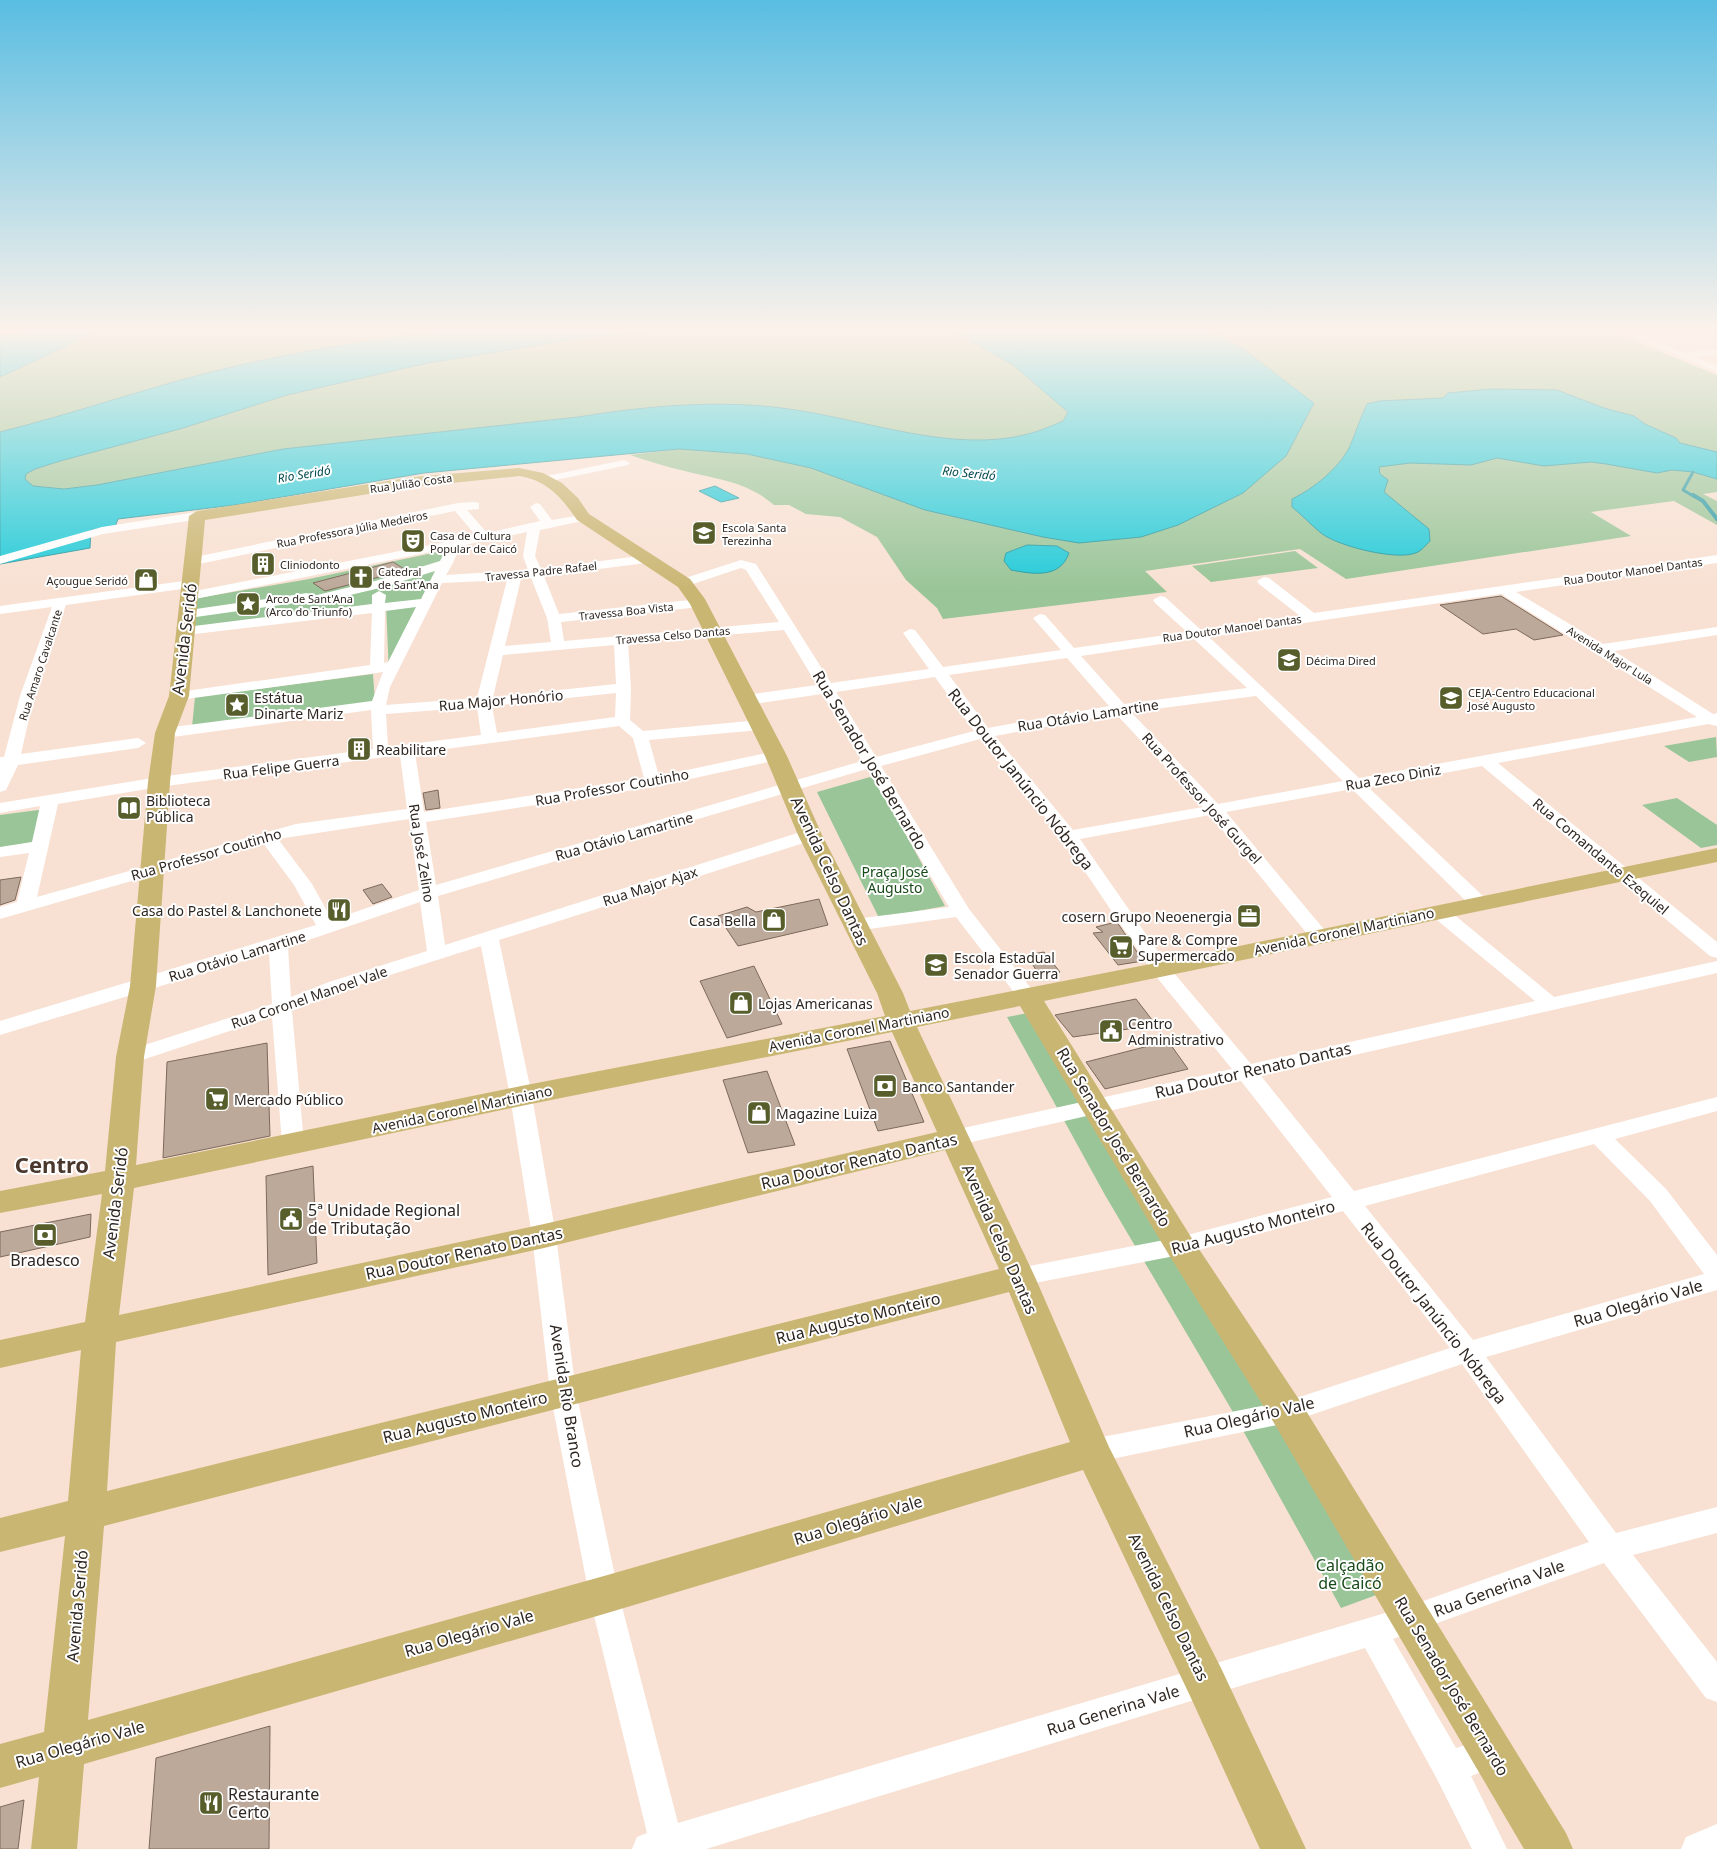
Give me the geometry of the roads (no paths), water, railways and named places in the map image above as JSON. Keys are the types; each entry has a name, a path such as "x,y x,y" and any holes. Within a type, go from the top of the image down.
{"main road":[{"name":"Rua Julião Costa","path":"197,516 436,478 519,472 532,473 546,479"},
{"path":"546,479 578,505 583,517"},
{"name":"Avenida Seridó","path":"54,1849 86,1514 100,1333 120,1178 130,1057 143,986 159,782 165,733 179,696 189,606 197,560 197,516"},
{"name":"Avenida Celso Dantas","path":"583,517 684,583 699,602 714,630 776,756 810,835 890,993 900,1020 1019,1277 1092,1451 1206,1682 1282,1849"},
{"name":"Avenida Coronel Martiniano","path":"0,1202 176,1169 521,1096 1161,970 1717,855"},
{"name":"Rua Senador José Bernardo","path":"1027,996 1180,1246 1287,1412 1550,1849"},
{"name":"Rua Doutor Renato Dantas","path":"0,1354 544,1236 954,1138"},
{"name":"Rua Augusto Monteiro","path":"0,1535 1019,1277"},
{"name":"Rua Olegário Vale","path":"0,1766 604,1595 1092,1451"}],"street":[{"name":"Rua Julião Costa","path":"546,479 624,463"},
{"name":"Rua Professora Júlia Medeiros","path":"197,560 458,507 475,506"},
{"path":"458,507 484,537"},
{"path":"534,527 547,522 536,507"},
{"path":"0,560 102,531 197,516"},
{"path":"189,606 299,576 583,517"},
{"path":"534,527 529,556 554,619 558,645"},
{"path":"381,754 378,707 383,687 436,579 447,563 455,543"},
{"path":"394,556 420,572"},
{"name":"Travessa Padre Rafael","path":"436,579 515,576 646,559"},
{"name":"Rua Doutor Manoel Dantas","path":"748,700 1196,633 1717,559"},
{"path":"189,606 308,599 379,584 447,563"},
{"name":"Rua Senador José Bernardo","path":"684,583 743,564 750,567 788,625 961,910 1027,996"},
{"path":"299,576 314,615"},
{"path":"490,740 484,702 515,576"},
{"path":"1264,581 1310,617"},
{"path":"378,669 379,584"},
{"name":"Avenida Major Lula","path":"1502,589 1715,720"},
{"path":"0,610 61,600 189,606 314,615 426,602"},
{"name":"Rua Amaro Cavalcante","path":"0,787 27,696 61,600"},
{"path":"1160,600 1259,691 1479,903"},
{"name":"Travessa Boa Vista","path":"554,619 699,602"},
{"name":"Rua Professor José Gurgel","path":"1040,618 1214,809 1320,937"},
{"name":"Travessa Celso Dantas","path":"496,651 714,630 788,625"},
{"path":"1602,649 1717,631"},
{"name":"Rua Doutor Janúncio Nóbrega","path":"910,633 984,733 1069,836 1161,970 1246,1072 1347,1202 1468,1352 1610,1548 1717,1686"},
{"path":"621,640 624,688 622,722 640,736 653,782"},
{"path":"179,696 394,666"},
{"name":"Rua Major Honório","path":"165,733 378,707 484,702 624,688"},
{"name":"Rua Otávio Lamartine","path":"0,1028 278,944 430,893 872,763 984,733 1120,708 1259,691"},
{"name":"Rua Zeco Diniz","path":"1069,836 1715,720"},
{"name":"Rua Felipe Guerra","path":"0,808 159,782 622,722"},
{"path":"640,736 760,725"},
{"path":"6,762 138,743"},
{"name":"Rua José Zelino","path":"407,751 416,816 430,893 437,954"},
{"name":"Rua Professor Coutinho","path":"0,913 268,836 296,830 416,816 653,782 776,756"},
{"name":"Rua Comandante Ezequiel","path":"1485,760 1717,952"},
{"path":"26,904 50,801"},
{"name":"Rua Major Ajax","path":"489,938 810,835"},
{"path":"268,836 303,884 326,928"},
{"path":"0,852 41,846"},
{"path":"855,925 916,918 961,910"},
{"path":"1439,912 1549,1003"},
{"name":"Rua Coronel Manoel Vale","path":"130,1057 283,1008 336,986 489,938"},
{"name":"Avenida Rio Branco","path":"489,938 521,1096 544,1236 563,1392 604,1595 662,1847"},
{"path":"278,944 286,1079 293,1143"},
{"name":"Rua Doutor Renato Dantas","path":"954,1138 1549,1003 1717,967"},
{"name":"Rua Augusto Monteiro","path":"1019,1277 1180,1246 1717,1104"},
{"path":"1598,1135 1658,1195 1717,1273"},
{"name":"Rua Olegário Vale","path":"1092,1451 1287,1412 1468,1352 1717,1280"},
{"name":"Rua Generina Vale","path":"662,1847 1412,1619 1610,1548 1717,1520"},
{"path":"1372,1631 1449,1767 1490,1849"},
{"path":"1449,1767 1491,1753"},
{"path":"1698,1849 1717,1841"}],"water":[{"name":"Rio Seridó","path":"53,417 217,417 60,461 26,474 25,479 33,486 64,489 97,485 283,449 575,417 834,417 908,433 970,440 999,439 1028,434 1063,421 1065,417 1306,417 1286,456 1243,493 1178,525 1141,537 1079,543 1043,537 925,510 811,468 747,454 679,449 424,473 235,505 118,519 115,527 91,530 90,548 0,564 0,432"},
{"path":"1361,417 1636,417 1645,424 1676,438 1680,443 1717,452 1717,479 1693,472 1672,470 1657,473 1591,462 1544,466 1497,458 1471,465 1410,463 1379,467 1380,474 1388,480 1384,492 1429,529 1430,541 1420,551 1409,555 1383,554 1340,543 1329,538 1292,507 1292,499 1308,490 1332,471 1344,456"},
{"path":"715,486 739,498 721,502 699,491"},
{"path":"1027,545 1057,546 1069,553 1065,561 1052,571 1028,573 1011,570 1004,561 1006,553"}],"waterway":[{"path":"1693,472 1683,490 1695,497"},
{"path":"1693,495 1703,501 1717,519"}],"place":[{"name":"Escola Santa Terezinha","path":"704,533"},
{"name":"Casa de Cultura Popular de Caicó","path":"413,541"},
{"name":"Cliniodonto","path":"263,564"},
{"name":"Catedral de Sant'Ana","path":"361,577"},
{"name":"Açougue Seridó","path":"146,580"},
{"name":"Arco de Sant'Ana (Arco do Triunfo)","path":"248,604"},
{"name":"Décima Dired","path":"1289,660"},
{"name":"CEJA-Centro Educacional José Augusto","path":"1451,698"},
{"name":"Estátua Dinarte Mariz","path":"237,705"},
{"name":"Reabilitare","path":"359,749"},
{"name":"Biblioteca Pública","path":"129,808"},
{"name":"Casa do Pastel & Lanchonete","path":"339,910"},
{"name":"cosern Grupo Neoenergia","path":"1249,916"},
{"name":"Casa Bella","path":"774,920"},
{"name":"Pare & Compre Supermercado","path":"1121,947"},
{"name":"Escola Estadual Senador Guerra","path":"936,965"},
{"name":"Lojas Americanas","path":"741,1003"},
{"name":"Centro Administrativo","path":"1111,1031"},
{"name":"Banco Santander","path":"885,1086"},
{"name":"Mercado Público","path":"217,1099"},
{"name":"Magazine Luiza","path":"759,1113"},
{"name":"5ª Unidade Regional de Tributação","path":"291,1219"},
{"name":"Bradesco","path":"45,1235"},
{"name":"Restaurante Certo","path":"211,1803"}],"district":[{"name":"Centro","path":"52,1164"}],"park label":[{"name":"Praça José Augusto","path":"895,880"},
{"name":"Calçadão de Caicó","path":"1350,1574"}]}
